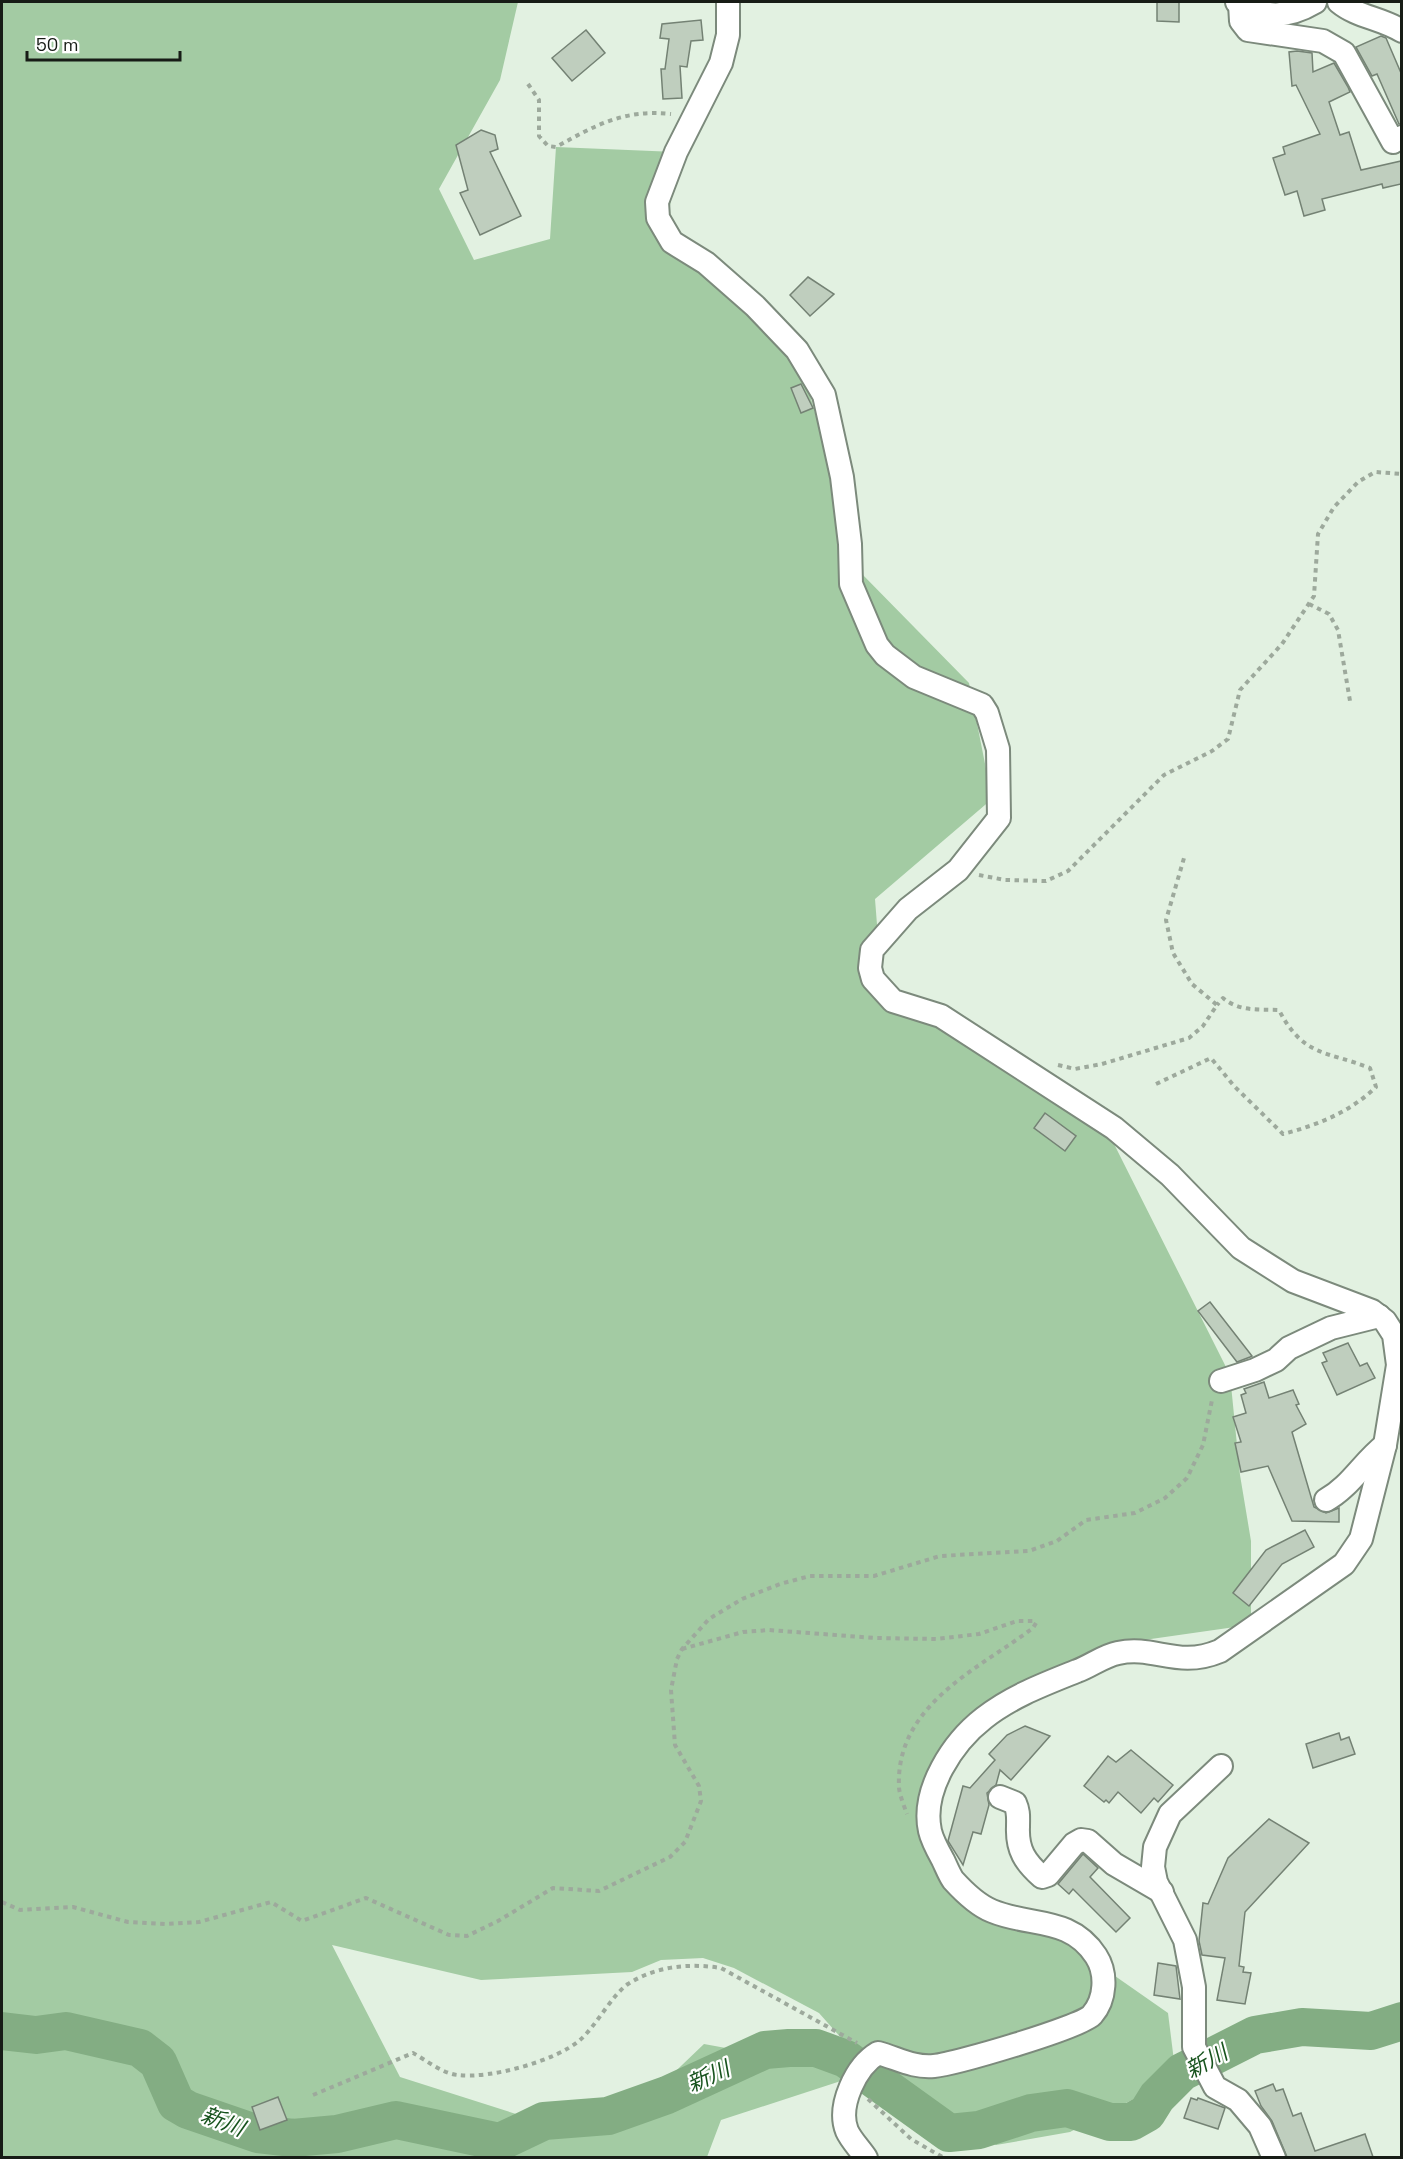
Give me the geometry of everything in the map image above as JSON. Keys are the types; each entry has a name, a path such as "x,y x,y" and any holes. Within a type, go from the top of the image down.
{"street":[{"path":"728,2 728,35 721,63 676,152 657,202 658,218 672,242 706,263 755,306 797,350 824,395 842,477 850,544 851,584 877,645 885,655 914,677 982,705 987,713 998,749 999,818 958,870 908,909 872,950 870,968 873,978 893,1001 950,1021 1114,1128 1170,1175 1241,1248 1293,1281 1379,1316 1394,1335 1398,1365 1385,1445 1361,1539 1344,1564 1220,1652 1201,1659 1178,1658 1136,1651 1117,1653 1027,1691 984,1718 961,1740 939,1774 929,1806 930,1831 952,1878 977,1903 991,1911 1071,1931 1085,1940 1098,1959 1103,1976 1103,1994 1092,2016 1060,2032 933,2066 903,2064 891,2056 878,2053 868,2059 844,2107 847,2130 866,2157"},
{"path":"1239,3 1258,14 1292,14 1315,2"},
{"path":"1339,2 1352,13 1386,21 1401,31"},
{"path":"1239,3 1240,21 1248,30 1323,41 1344,53 1393,142 1401,137"},
{"path":"1221,1381 1255,1370 1276,1360 1289,1348 1331,1328 1379,1316"},
{"path":"1326,1500 1342,1490 1366,1461 1385,1445"},
{"path":"1221,1766 1170,1814 1159,1836 1153,1867 1188,1951 1194,1987 1194,2047 1215,2087 1238,2100 1260,2126 1274,2157"},
{"path":"1000,1797 1015,1803 1019,1811 1018,1831 1021,1854 1042,1877 1048,1875 1074,1844 1081,1840 1088,1841 1114,1864 1162,1892"}],"path":[{"path":"528,84 539,100 539,136 548,146 556,147 615,117 657,112 693,119"},
{"path":"958,870 1005,880 1047,881 1068,871 1164,775 1212,751 1228,739 1240,690 1282,645 1314,596 1318,534 1334,507 1358,482 1375,472 1401,474"},
{"path":"1309,604 1329,614 1338,630 1350,701"},
{"path":"1184,858 1166,920 1173,953 1192,984 1217,1005"},
{"path":"1050,1063 1075,1069 1162,1048 1189,1038 1203,1026 1223,998 1231,1005 1245,1010 1279,1010 1287,1025 1302,1042 1317,1052 1370,1068 1376,1087 1359,1103 1312,1127 1283,1134 1234,1086 1211,1058 1156,1084"},
{"path":"2,1902 20,1910 73,1907 128,1922 165,1924 199,1922 271,1902 303,1921 366,1899 377,1901 400,1915 449,1935 467,1936 498,1921 553,1888 599,1891 678,1850 698,1810 701,1801 699,1786 675,1746 672,1731 671,1690 677,1659 682,1649 708,1619 742,1599 780,1584 810,1576 874,1576 940,1556 1029,1551 1057,1541 1086,1520 1135,1513 1165,1498 1187,1478 1203,1445 1216,1385 1221,1381"},
{"path":"682,1649 743,1632 769,1630 874,1638 936,1639 979,1634 1017,1621 1034,1621 1036,1623 1033,1628 942,1693 914,1724 904,1748 899,1789 909,1823"},
{"path":"313,2095 413,2053 457,2076 495,2073 531,2064 556,2054 581,2039 627,1985 655,1971 696,1964 721,1968 878,2053"},
{"path":"855,2082 866,2097 911,2139 944,2157"}],"green space":[{"path":"2,2 518,2 500,80 439,189 474,260 550,239 556,147 676,152 667,234 797,350 861,573 969,683 992,799 875,899 881,976 935,1021 1109,1134 1230,1375 1240,1475 1251,1541 1251,1618 1242,1626 1109,1645 977,1713 922,1801 956,1894 1052,1932 1168,2013 1176,2077 1070,2132 996,2145 905,2088 851,2049 819,2013 734,1968 703,1958 661,1960 632,1972 481,1980 332,1945 400,2077 516,2114 636,2109 704,2044 797,2061 827,2064 850,2078 721,2120 707,2157 2,2158"}],"building":[{"path":"1157,2 1179,2 1179,22 1157,21"},
{"path":"701,20 703,40 691,41 687,67 680,66 682,98 663,99 661,69 665,69 669,39 660,38 662,24"},
{"path":"586,30 605,53 572,81 552,58"},
{"path":"1381,36 1386,38 1401,73 1401,124 1399,124 1377,74 1372,76 1356,47"},
{"path":"1289,52 1312,53 1313,72 1334,63 1348,87 1350,92 1329,102 1340,135 1349,132 1361,170 1401,161 1401,184 1383,188 1382,184 1322,199 1325,210 1304,216 1297,191 1285,195 1273,158 1285,154 1283,147 1320,134 1296,85 1292,86"},
{"path":"481,130 495,135 498,149 490,152 521,216 480,235 460,193 468,190 456,145"},
{"path":"808,277 834,294 810,316 790,295"},
{"path":"801,384 813,408 801,413 791,388"},
{"path":"1045,1113 1076,1136 1065,1151 1034,1128"},
{"path":"1210,1302 1252,1356 1237,1362 1198,1311"},
{"path":"1348,1343 1360,1366 1367,1363 1375,1378 1337,1395 1322,1363 1327,1361 1323,1353"},
{"path":"1264,1382 1269,1398 1293,1390 1299,1404 1296,1405 1306,1424 1292,1432 1314,1507 1326,1513 1339,1508 1339,1522 1292,1521 1268,1466 1241,1472 1235,1443 1241,1442 1233,1417 1246,1413 1241,1395 1246,1393 1244,1389"},
{"path":"1305,1530 1314,1547 1282,1564 1249,1606 1233,1593 1266,1550"},
{"path":"1025,1726 1050,1736 1011,1780 1000,1770 996,1785 987,1793 989,1805 981,1834 973,1832 963,1865 948,1841 963,1786 970,1788 995,1760 989,1754 1007,1735"},
{"path":"1339,1733 1341,1740 1349,1737 1355,1754 1313,1768 1306,1744"},
{"path":"1131,1750 1173,1785 1158,1802 1154,1798 1141,1813 1118,1792 1109,1803 1106,1800 1104,1802 1084,1786 1108,1756 1116,1762"},
{"path":"1269,1819 1309,1843 1245,1912 1239,1966 1244,1967 1243,1972 1251,1973 1245,2004 1217,2000 1225,1958 1202,1955 1199,1941 1203,1903 1208,1904 1228,1858"},
{"path":"1083,1854 1098,1868 1090,1877 1130,1918 1116,1932 1073,1889 1069,1894 1058,1884"},
{"path":"1158,1963 1176,1966 1180,1999 1154,1995"},
{"path":"1273,2084 1276,2091 1283,2089 1293,2116 1301,2113 1315,2151 1365,2134 1373,2157 1287,2157 1272,2121 1261,2106 1255,2091"},
{"path":"278,2097 287,2120 260,2130 252,2107"},
{"path":"1191,2098 1197,2100 1198,2098 1225,2108 1218,2129 1184,2118"}],"waterway":[{"name":"新川","path":"2,2031 36,2035 66,2031 140,2048 158,2062 176,2103 188,2110 258,2134 293,2138 337,2134 396,2120 500,2142 544,2121 608,2116 667,2095 765,2050 789,2048 816,2048 846,2059 949,2133 979,2130 1031,2113 1067,2108 1110,2122 1131,2122 1147,2113 1157,2097 1182,2072 1255,2035 1302,2027 1371,2031 1402,2021"}]}
